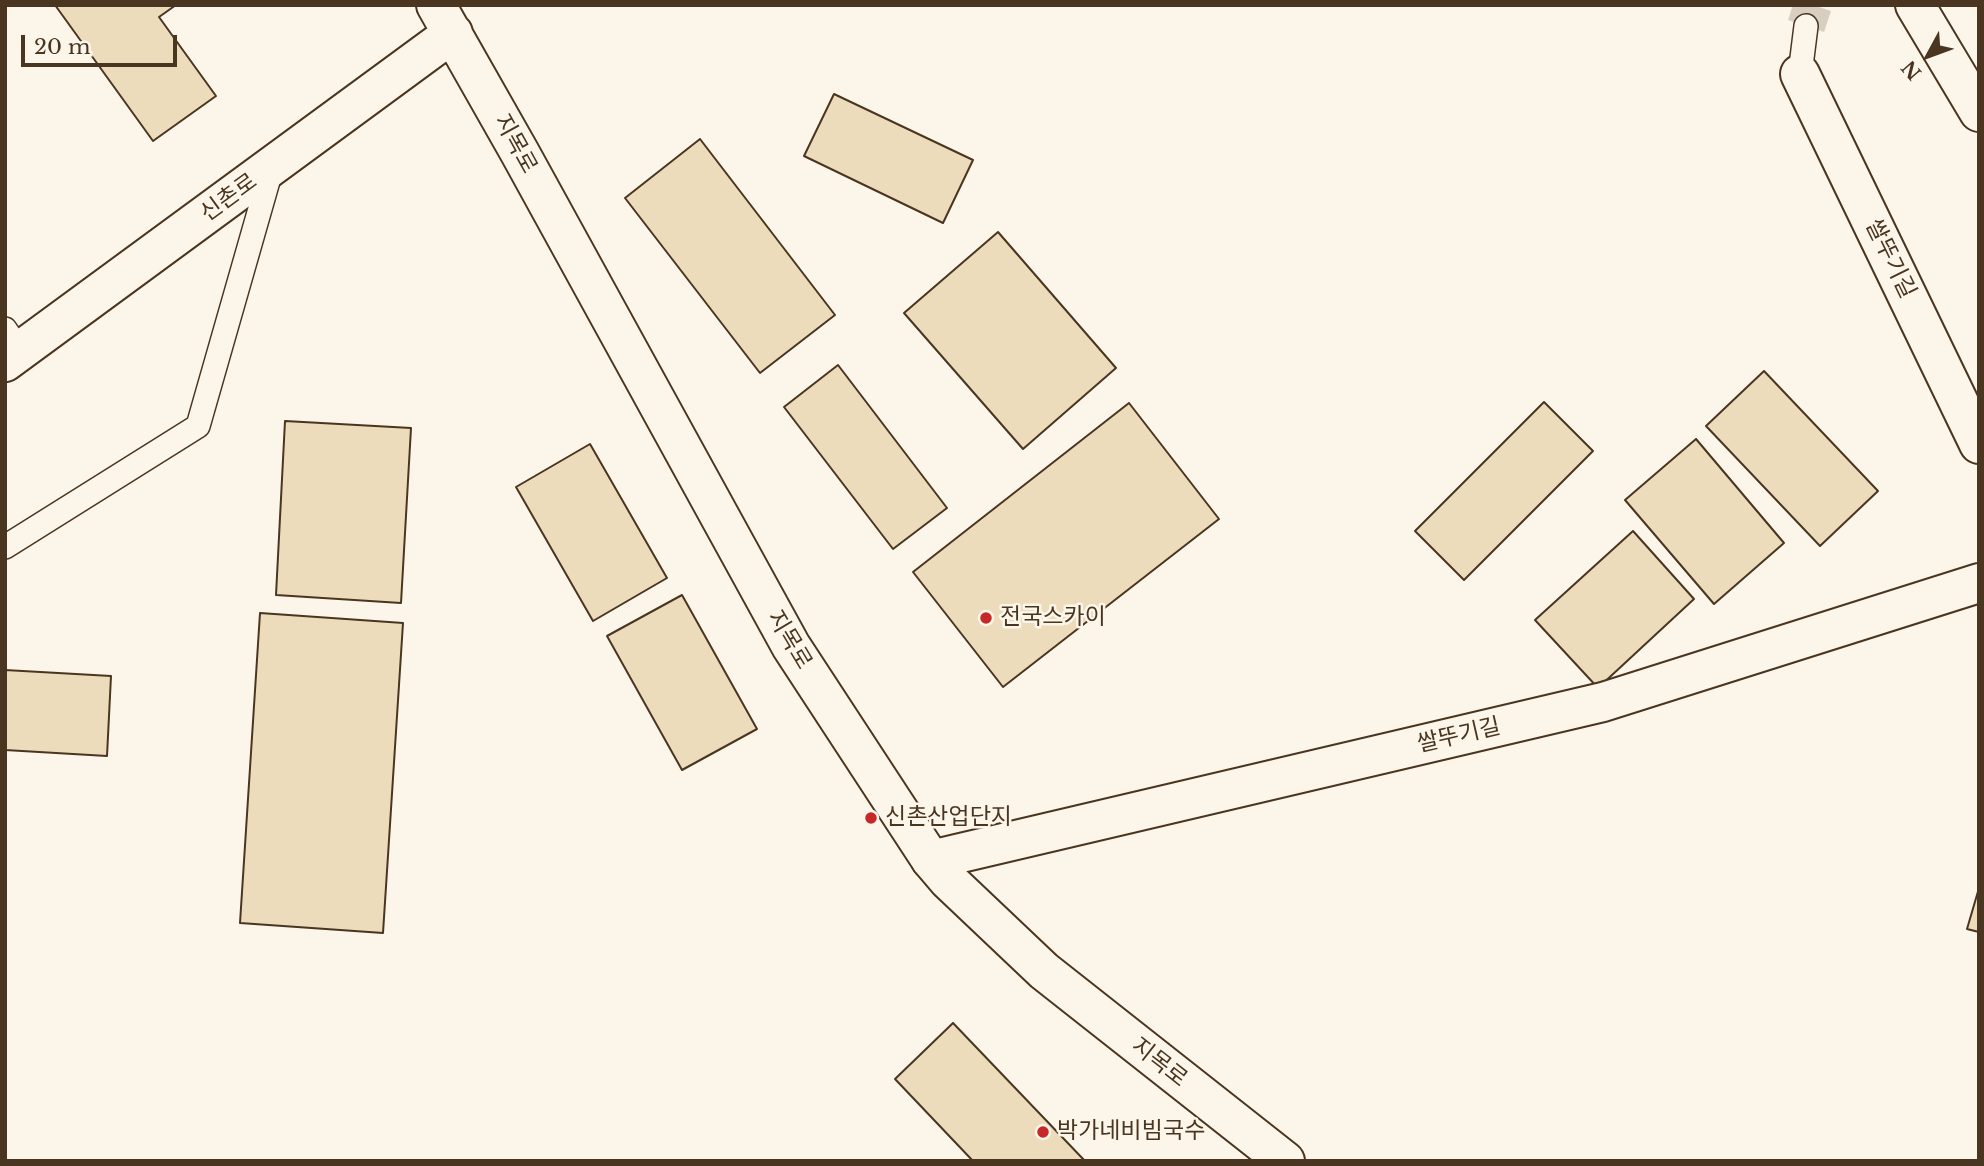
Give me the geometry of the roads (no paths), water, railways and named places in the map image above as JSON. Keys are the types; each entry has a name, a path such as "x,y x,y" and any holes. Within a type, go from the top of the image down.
{"street":[{"path":"1915,5 1979,112"},
{"name":"신촌로","path":"10,348 272,166 444,19"},
{"name":"지목로","path":"444,19 791,646 931,860 948,880 1044,971 1285,1161"},
{"name":"쌀뚜기길","path":"1800,74 1979,444"},
{"name":"쌀뚜기길","path":"931,860 1603,702 1979,583"}],"lane":[{"path":"1800,74 1806,26"},
{"path":"5,547 198,426 272,166"}],"tunnel":[{"path":"1806,26 1813,5"}],"place":[{"name":"전국스카이","path":"986,618"},
{"name":"신촌산업단지","path":"871,818"},
{"name":"박가네비빔국수","path":"1043,1132"}]}
